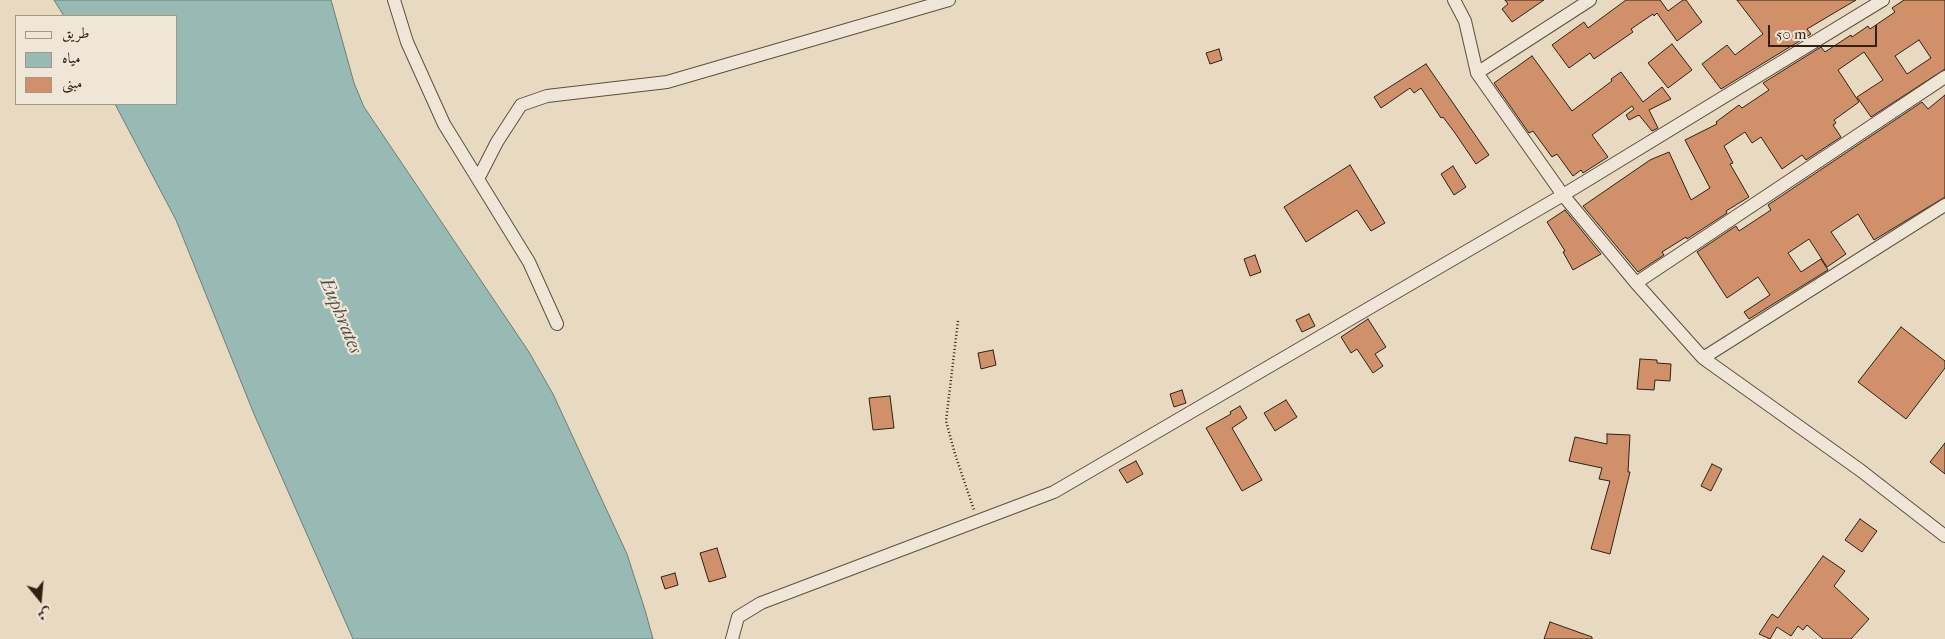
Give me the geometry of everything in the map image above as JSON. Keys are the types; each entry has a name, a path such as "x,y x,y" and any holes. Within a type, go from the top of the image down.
{"street":[{"path":"394,0 407,42 444,124 529,262 556,324"},
{"path":"478,178 497,142 521,105 547,96 667,82 949,0"},
{"path":"1454,0 1465,21 1477,73 1563,195 1636,283 1703,358 1860,470 1945,536"},
{"path":"1477,73 1590,0"},
{"path":"732,639 738,617 761,603 1054,492 1563,195 1883,0"},
{"path":"1636,283 1945,77"},
{"path":"1703,358 1945,206"}],"path":[{"path":"958,321 946,421 955,454 978,520"}],"water":[{"name":"Euphrates","path":"54,0 331,0 354,83 364,107 529,352 553,394 627,554 653,639 353,639 254,414 176,220 116,105 178,105 178,15 63,15"}],"building":[{"path":"1505,0 1544,0 1512,22 1502,9 1508,4"},
{"path":"1626,0 1660,0 1668,11 1683,0 1686,0 1702,22 1677,41 1657,13 1654,16 1653,14 1631,29 1633,32 1594,59 1590,53 1569,68 1552,45 1584,22 1588,28"},
{"path":"1737,0 1856,0 1807,29 1811,34 1721,89 1702,64 1727,45 1735,55 1763,34"},
{"path":"1904,0 1945,0 1945,69 1871,117 1857,97 1883,80 1864,52 1838,70 1859,102 1834,120 1836,123 1833,125 1841,137 1806,160 1802,155 1782,169 1761,137 1752,143 1745,132 1724,146 1733,163 1730,164 1749,197 1687,239 1686,237 1662,252 1664,255 1638,272 1583,206 1650,160 1669,152 1691,200 1710,188 1685,140 1717,124 1716,122 1739,105 1742,108 1769,90 1763,83 1821,47 1825,52 1868,26 1870,29 1895,12 1892,8","holes":["1919,40 1931,58 1907,74 1895,56"]},
{"path":"1672,44 1692,70 1668,88 1648,63"},
{"path":"1219,49 1222,60 1210,64 1206,53"},
{"path":"1532,56 1572,111 1621,72 1643,102 1662,87 1671,99 1649,110 1658,128 1652,131 1639,115 1629,120 1626,115 1634,109 1632,106 1592,135 1608,157 1583,173 1581,170 1573,176 1557,154 1552,157 1533,131 1529,133 1494,83"},
{"path":"1426,64 1489,155 1476,164 1421,88 1414,93 1410,88 1381,108 1374,97"},
{"path":"1945,95 1945,197 1874,240 1858,214 1831,232 1846,254 1827,267 1809,239 1788,253 1801,272 1821,259 1828,270 1749,319 1744,312 1770,295 1758,277 1727,298 1697,252 1736,226 1739,231 1771,210 1768,205 1922,102 1928,109"},
{"path":"1350,165 1385,223 1371,231 1357,210 1306,242 1284,207"},
{"path":"1453,166 1466,187 1454,195 1441,174"},
{"path":"1565,210 1601,254 1573,270 1563,252 1565,251 1547,222"},
{"path":"1255,255 1261,272 1250,276 1244,259"},
{"path":"1309,314 1315,326 1302,332 1296,320"},
{"path":"1368,319 1386,347 1375,354 1383,366 1373,373 1357,349 1351,353 1341,337"},
{"path":"1901,327 1945,361 1945,368 1906,419 1858,382"},
{"path":"993,350 996,365 981,369 978,353"},
{"path":"1640,359 1657,360 1657,363 1671,364 1670,381 1655,380 1654,390 1637,389"},
{"path":"1182,390 1186,403 1174,407 1170,394"},
{"path":"890,396 894,428 873,430 869,398"},
{"path":"1286,400 1297,417 1275,431 1264,413"},
{"path":"1240,406 1247,418 1232,428 1262,480 1242,491 1206,428 1231,414 1230,412"},
{"path":"1607,434 1630,435 1628,472 1630,472 1610,554 1591,549 1610,481 1599,479 1602,468 1569,461 1575,437 1607,444"},
{"path":"1945,443 1945,474 1930,462"},
{"path":"1136,461 1143,474 1127,483 1119,470"},
{"path":"1712,464 1722,469 1711,491 1701,486"},
{"path":"1860,519 1877,531 1862,552 1845,540"},
{"path":"717,548 726,577 709,582 700,553"},
{"path":"1823,556 1845,571 1834,586 1869,619 1851,639 1823,639 1807,625 1803,630 1798,626 1791,636 1777,627 1770,639 1759,634 1772,614 1778,618"},
{"path":"675,573 678,585 665,589 661,577"},
{"path":"1550,622 1592,637 1592,639 1544,639"}]}
